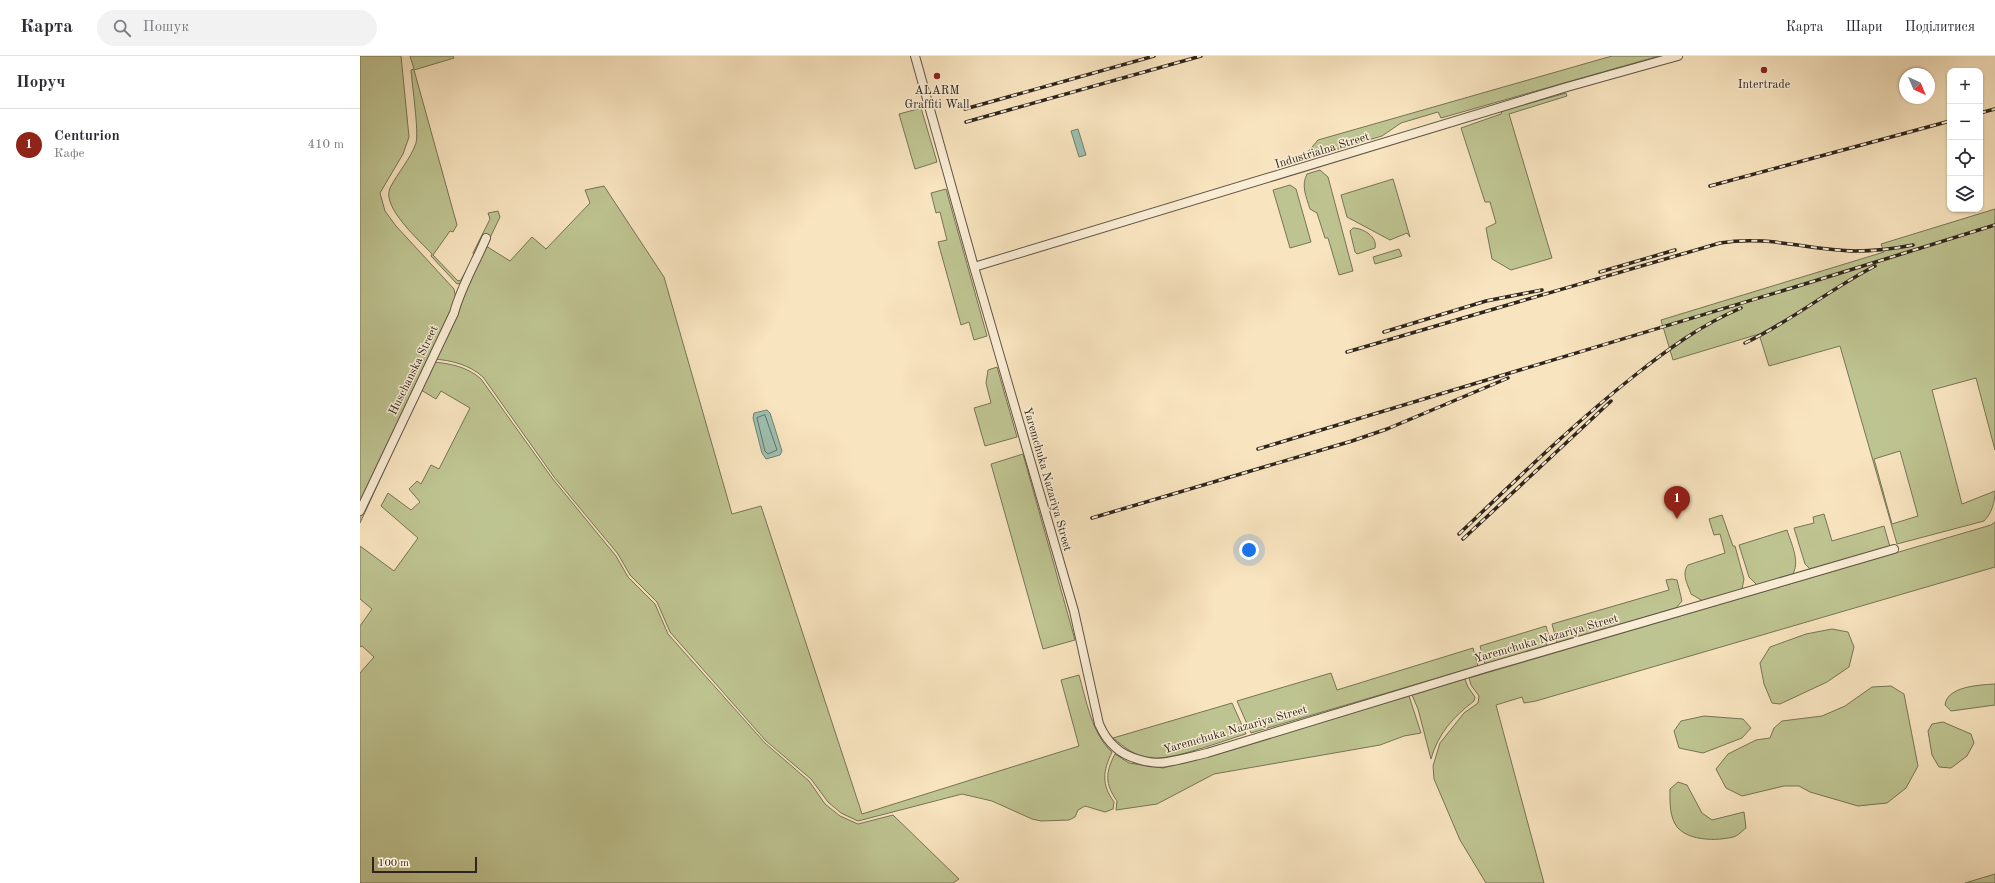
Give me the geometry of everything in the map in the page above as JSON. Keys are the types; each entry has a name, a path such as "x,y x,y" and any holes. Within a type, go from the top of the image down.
{"street":[{"name":"Yaremchuka Nazariya Street","path":"915,56 974,267 1074,611 1099,724 1106,737 1116,748 1127,755 1152,763 1166,763 1207,752 1489,667 1894,549"},
{"name":"Industrialna Street","path":"974,267 1567,87 1678,56"},
{"name":"Huschanska Street","path":"360,511 454,313 460,292 472,271 486,238"}],"green space":[{"path":"360,56 401,56 409,137 403,154 380,193 385,211 396,226 454,289 456,299 452,313 360,506"},
{"path":"410,56 453,56 454,58 414,70 457,225 453,232 450,231 433,255 458,281 461,280 474,256 473,253 490,219 488,213 498,211 500,217 486,246 510,261 532,237 546,249 590,203 585,190 604,186 664,277 732,514 761,506 862,814 1079,746 1061,680 1079,675 1087,705 1099,736 1112,752 1105,771 1105,783 1114,802 1113,809 1105,812 1085,806 1078,810 1075,817 1069,820 1041,821 1032,819 992,801 962,794 858,821 841,813 828,802 811,779 766,741 670,632 657,602 630,575 618,554 554,477 483,377 466,366 433,359 464,282 457,284 431,256 432,254 396,214 389,196 390,188 411,155 417,137 411,70 414,69"},
{"path":"1612,56 1659,56 1441,118 1438,112 1401,123 1382,136 1301,160 1318,140"},
{"path":"1566,93 1567,96 1509,114 1552,258 1511,270 1492,259 1486,228 1496,223 1490,202 1485,202 1461,128 1501,114 1502,111"},
{"path":"921,108 937,162 915,169 899,114"},
{"path":"1320,170 1328,177 1353,271 1339,275 1328,238 1325,238 1317,213 1310,209 1304,187 1307,174"},
{"path":"1393,179 1410,237 1407,233 1390,240 1347,217 1341,195"},
{"path":"1290,185 1296,189 1311,242 1290,248 1273,190"},
{"path":"946,189 987,336 974,340 969,322 961,325 938,242 947,240 940,212 936,213 931,193"},
{"path":"1995,209 1995,450 1976,378 1932,390 1962,504 1995,491 1992,507 1984,521 1897,544 1840,346 1769,366 1759,334 1673,360 1661,320 1884,252 1881,244","holes":["1900,451 1918,516 1892,524 1874,459"]},
{"path":"1353,228 1365,231 1369,234 1374,240 1375,248 1357,254 1355,252 1350,231"},
{"path":"1399,249 1402,256 1375,264 1373,257"},
{"path":"432,362 458,366 470,371 481,379 552,478 616,556 628,577 655,604 668,634 765,743 809,781 825,804 840,816 858,824 893,815 959,879 953,883 360,883 360,673 374,657 362,646 360,647 360,626 372,609 360,599 360,546 394,571 418,538 381,506 388,493 411,510 420,502 409,489 417,481 421,484 431,465 439,469 470,408 441,391 436,399 421,390 360,523 360,515"},
{"path":"997,367 1017,437 985,446 974,408 991,403 986,383 988,370"},
{"path":"1023,454 1075,640 1043,649 991,464"},
{"path":"1824,514 1832,541 1884,526 1890,547 1811,570 1805,564 1794,528 1814,523 1813,517"},
{"path":"1722,515 1733,546 1735,546 1744,579 1742,589 1703,601 1691,594 1685,572 1688,565 1725,553 1720,534 1714,535 1709,519"},
{"path":"1995,522 1995,567 1536,701 1524,703 1522,697 1496,705 1544,883 1486,883 1460,840 1434,779 1433,766 1440,743 1464,713 1478,703 1479,696 1471,685 1469,678 1991,525"},
{"path":"1787,530 1793,547 1796,565 1795,570 1792,575 1757,585 1749,577 1739,545"},
{"path":"1666,580 1677,580 1682,601 1676,608 1557,643 1552,624 1669,590"},
{"path":"1546,626 1549,636 1546,646 1485,664 1480,646"},
{"path":"1832,629 1848,632 1854,647 1849,667 1827,682 1780,704 1772,703 1764,684 1760,663 1770,647 1806,634"},
{"path":"1473,648 1478,666 1251,733 1237,701 1331,673 1337,690"},
{"path":"1465,679 1468,687 1475,697 1474,701 1459,713 1447,727 1434,750 1431,759 1418,709 1412,695"},
{"path":"1995,684 1995,705 1951,711 1945,705 1947,699 1958,690 1973,686"},
{"path":"1891,686 1904,694 1918,766 1906,788 1887,803 1858,806 1810,792 1799,786 1784,786 1742,796 1726,788 1716,769 1728,754 1756,740 1770,738 1774,728 1782,721 1822,716 1845,706 1872,687"},
{"path":"1409,696 1421,733 1404,736 1380,745 1214,774 1157,804 1116,810 1117,801 1108,784 1109,767 1115,754 1129,763 1163,768"},
{"path":"1232,703 1246,734 1185,753 1161,758 1140,756 1113,738"},
{"path":"1704,716 1743,719 1751,728 1742,738 1703,753 1679,748 1674,731 1681,721"},
{"path":"1943,722 1971,734 1974,743 1967,756 1951,768 1939,767 1932,755 1928,731 1932,724"},
{"path":"1678,782 1687,785 1702,813 1712,820 1744,812 1746,828 1738,835 1719,839 1696,838 1683,832 1678,828 1673,819 1670,799 1670,789"},
{"path":"1995,874 1995,883 1965,883"}],"water":[{"path":"1078,129 1086,155 1079,157 1071,131"},
{"path":"767,410 770,413 782,451 780,455 766,459 762,453 753,418 754,413"}],"railway":[{"path":"965,109 1154,56"},
{"path":"966,122 1201,56"},
{"path":"1983,112 1995,109"},
{"path":"1710,186 1947,122"},
{"path":"1258,449 1995,225"},
{"path":"1347,352 1720,243 1738,241 1772,242 1855,251 1884,250 1913,245"},
{"path":"1600,272 1675,250"},
{"path":"1745,343 1762,335 1875,266"},
{"path":"1384,332 1486,301 1542,290"},
{"path":"1459,534 1566,433 1634,376 1685,338 1712,322 1741,308"},
{"path":"1092,518 1352,441 1387,429 1508,378"},
{"path":"1463,539 1611,401"}],"place":[{"name":"Intertrade","path":"1764,70"},
{"name":"ALARM Graffiti Wall","path":"937,76"},
{"name":"Centurion","path":"1677,519"}]}
